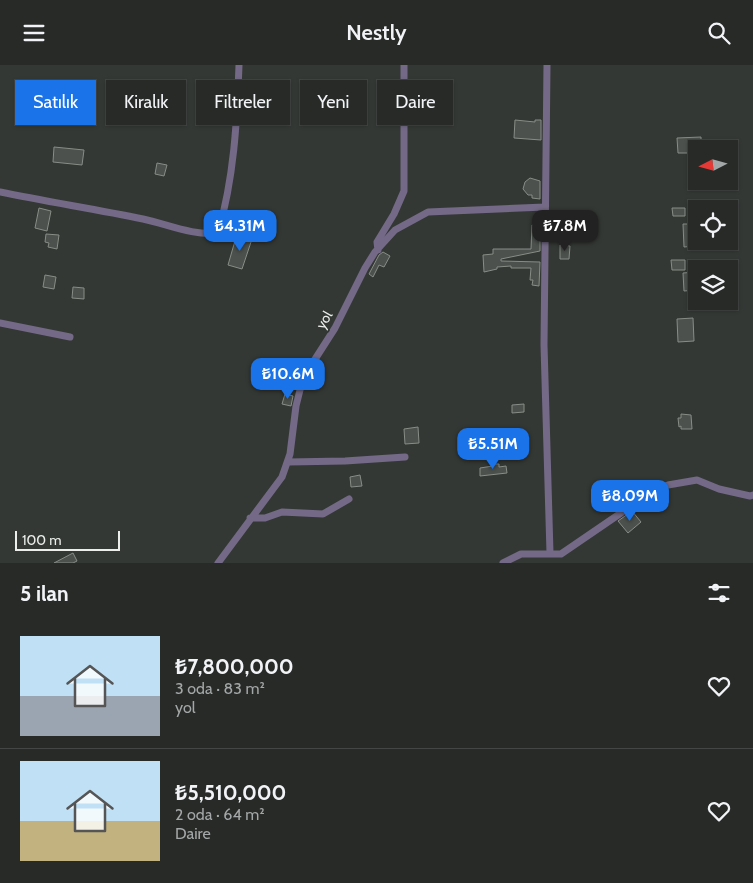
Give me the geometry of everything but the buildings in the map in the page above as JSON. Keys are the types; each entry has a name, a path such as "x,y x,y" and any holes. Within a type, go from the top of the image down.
{"street":[{"path":"0,192 66,206 144,219 206,235 218,233 226,205 234,157 239,65"},
{"path":"378,250 376,242 394,214 404,191 404,65"},
{"path":"547,65 544,345 550,553"},
{"name":"yol","path":"218,563 282,477 290,454 296,406 304,377 335,328 365,268 395,230 428,212 546,207"},
{"path":"0,323 70,337"},
{"path":"288,462 404,457"},
{"path":"503,563 520,554 561,554 621,513 646,492 668,485 696,480 718,489 753,495"},
{"path":"250,518 265,518 282,512 323,514 349,499"}]}
